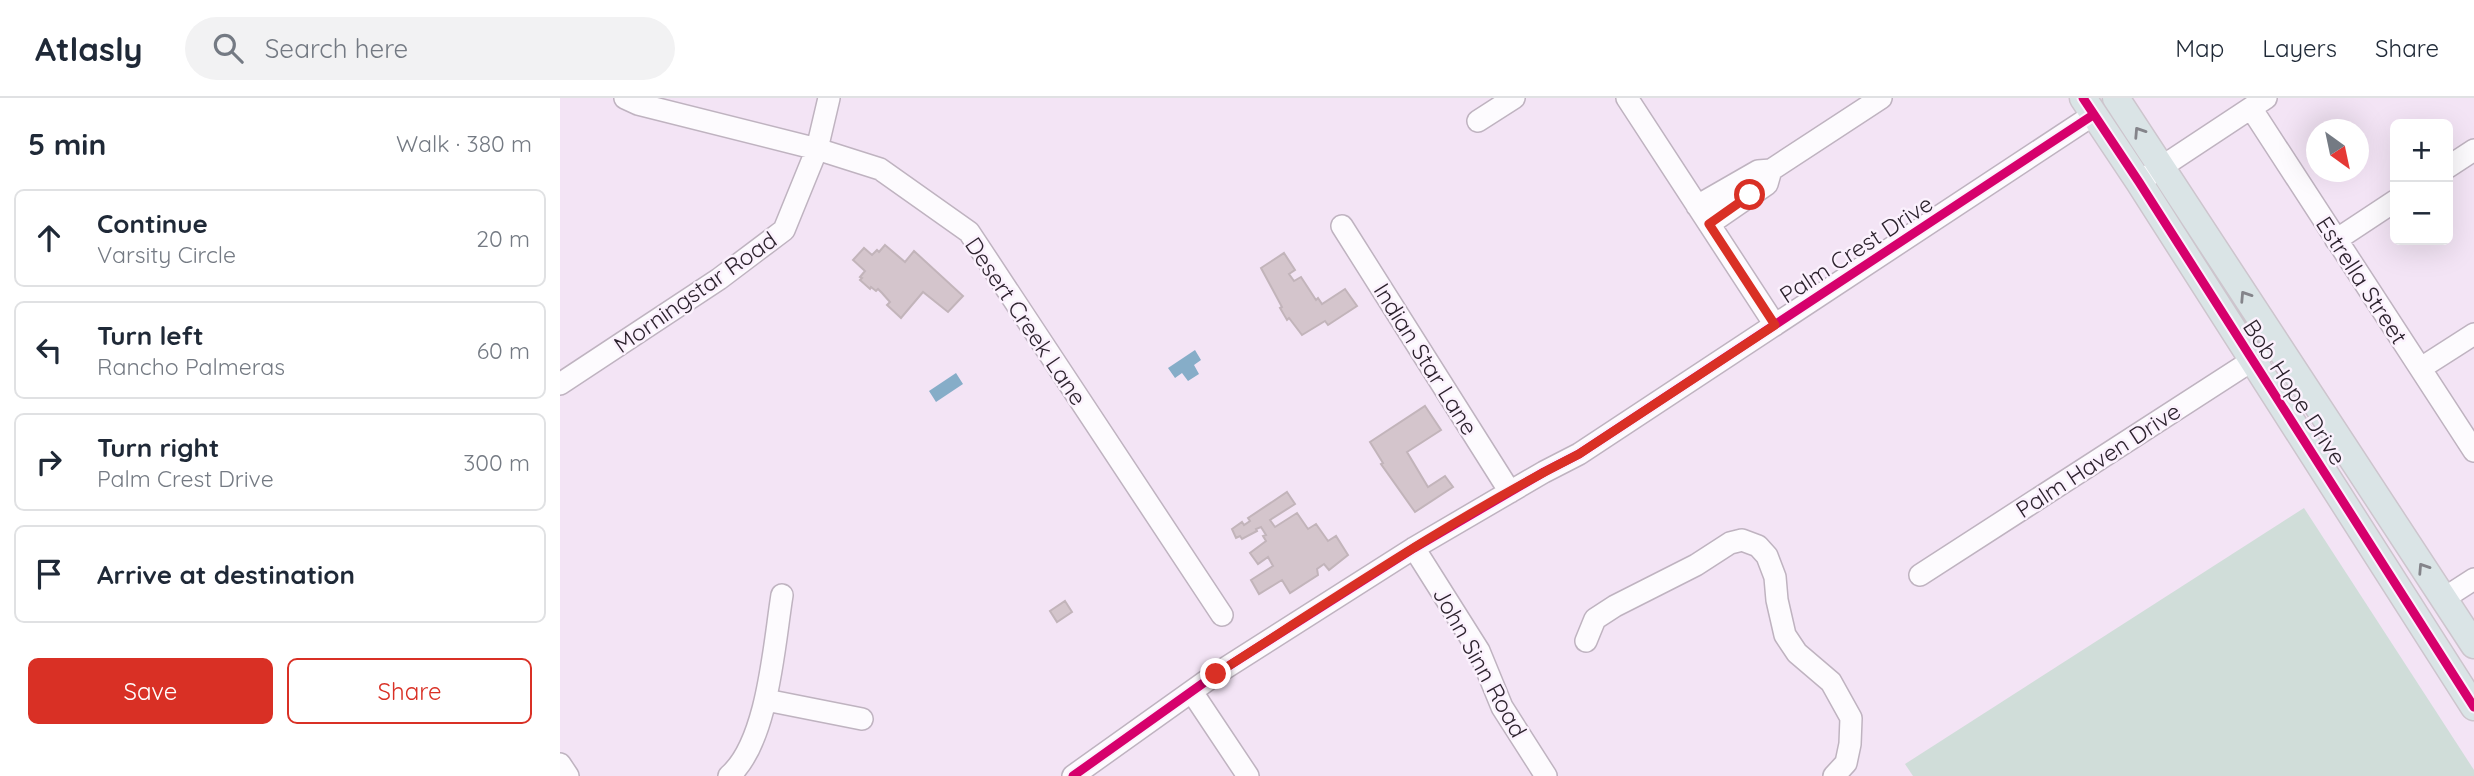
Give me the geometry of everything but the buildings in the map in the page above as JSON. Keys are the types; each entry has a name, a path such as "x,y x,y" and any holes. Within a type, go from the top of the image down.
{"main road":[{"name":"Bob Hope Drive","path":"2116,98 2474,645"},
{"name":"Bob Hope Drive","path":"2088,106 2474,707"}],"street":[{"name":"Desert Creek Lane","path":"625,98 638,104 817,149 880,169 969,232 1222,615"},
{"name":"Morningstar Road","path":"560,384 719,279 784,230 817,149 829,98"},
{"path":"1478,121 1514,98"},
{"path":"1627,98 1775,325"},
{"path":"1697,206 1745,188 1767,184 1771,170 1881,98"},
{"path":"2139,182 2258,103"},
{"name":"Estrella Street","path":"2258,103 2336,240 2474,451"},
{"name":"Palm Crest Drive","path":"1073,776 1192,692 1414,548 1579,454 1775,325 2088,106"},
{"path":"2453,164 2474,150"},
{"path":"1709,224 1745,188"},
{"path":"2336,240 2390,204"},
{"name":"Indian Star Lane","path":"1342,226 1510,492"},
{"path":"2421,368 2474,334"},
{"name":"Palm Haven Drive","path":"1920,575 2276,345"},
{"path":"1586,641 1595,619 1615,606 1696,565 1730,543 1742,540 1758,546 1767,556 1775,577 1785,635 1797,653 1831,682 1851,718 1846,763 1834,776"},
{"name":"John Sinn Road","path":"1414,548 1479,651 1502,707 1546,776"},
{"path":"2443,599 2474,579"},
{"path":"729,776 738,768 756,732 766,699 782,595"},
{"path":"1192,692 1248,776"},
{"path":"766,699 862,719"},
{"path":"560,764 568,776"}],"shaded area":[{"path":"2304,508 2474,770 2474,776 1913,776 1905,764"}],"water":[{"path":"1195,350 1201,360 1194,365 1199,374 1188,381 1182,373 1175,378 1168,368"},
{"path":"956,373 963,384 936,402 929,391"}],"cycle path":[{"path":"2083,98 2474,707"},
{"path":"1073,776 1216,674 1414,548 1579,454 2093,115"}],"route":[{"path":"1216,674 1414,548 1579,454 1775,325 1709,224 1750,195"}]}
